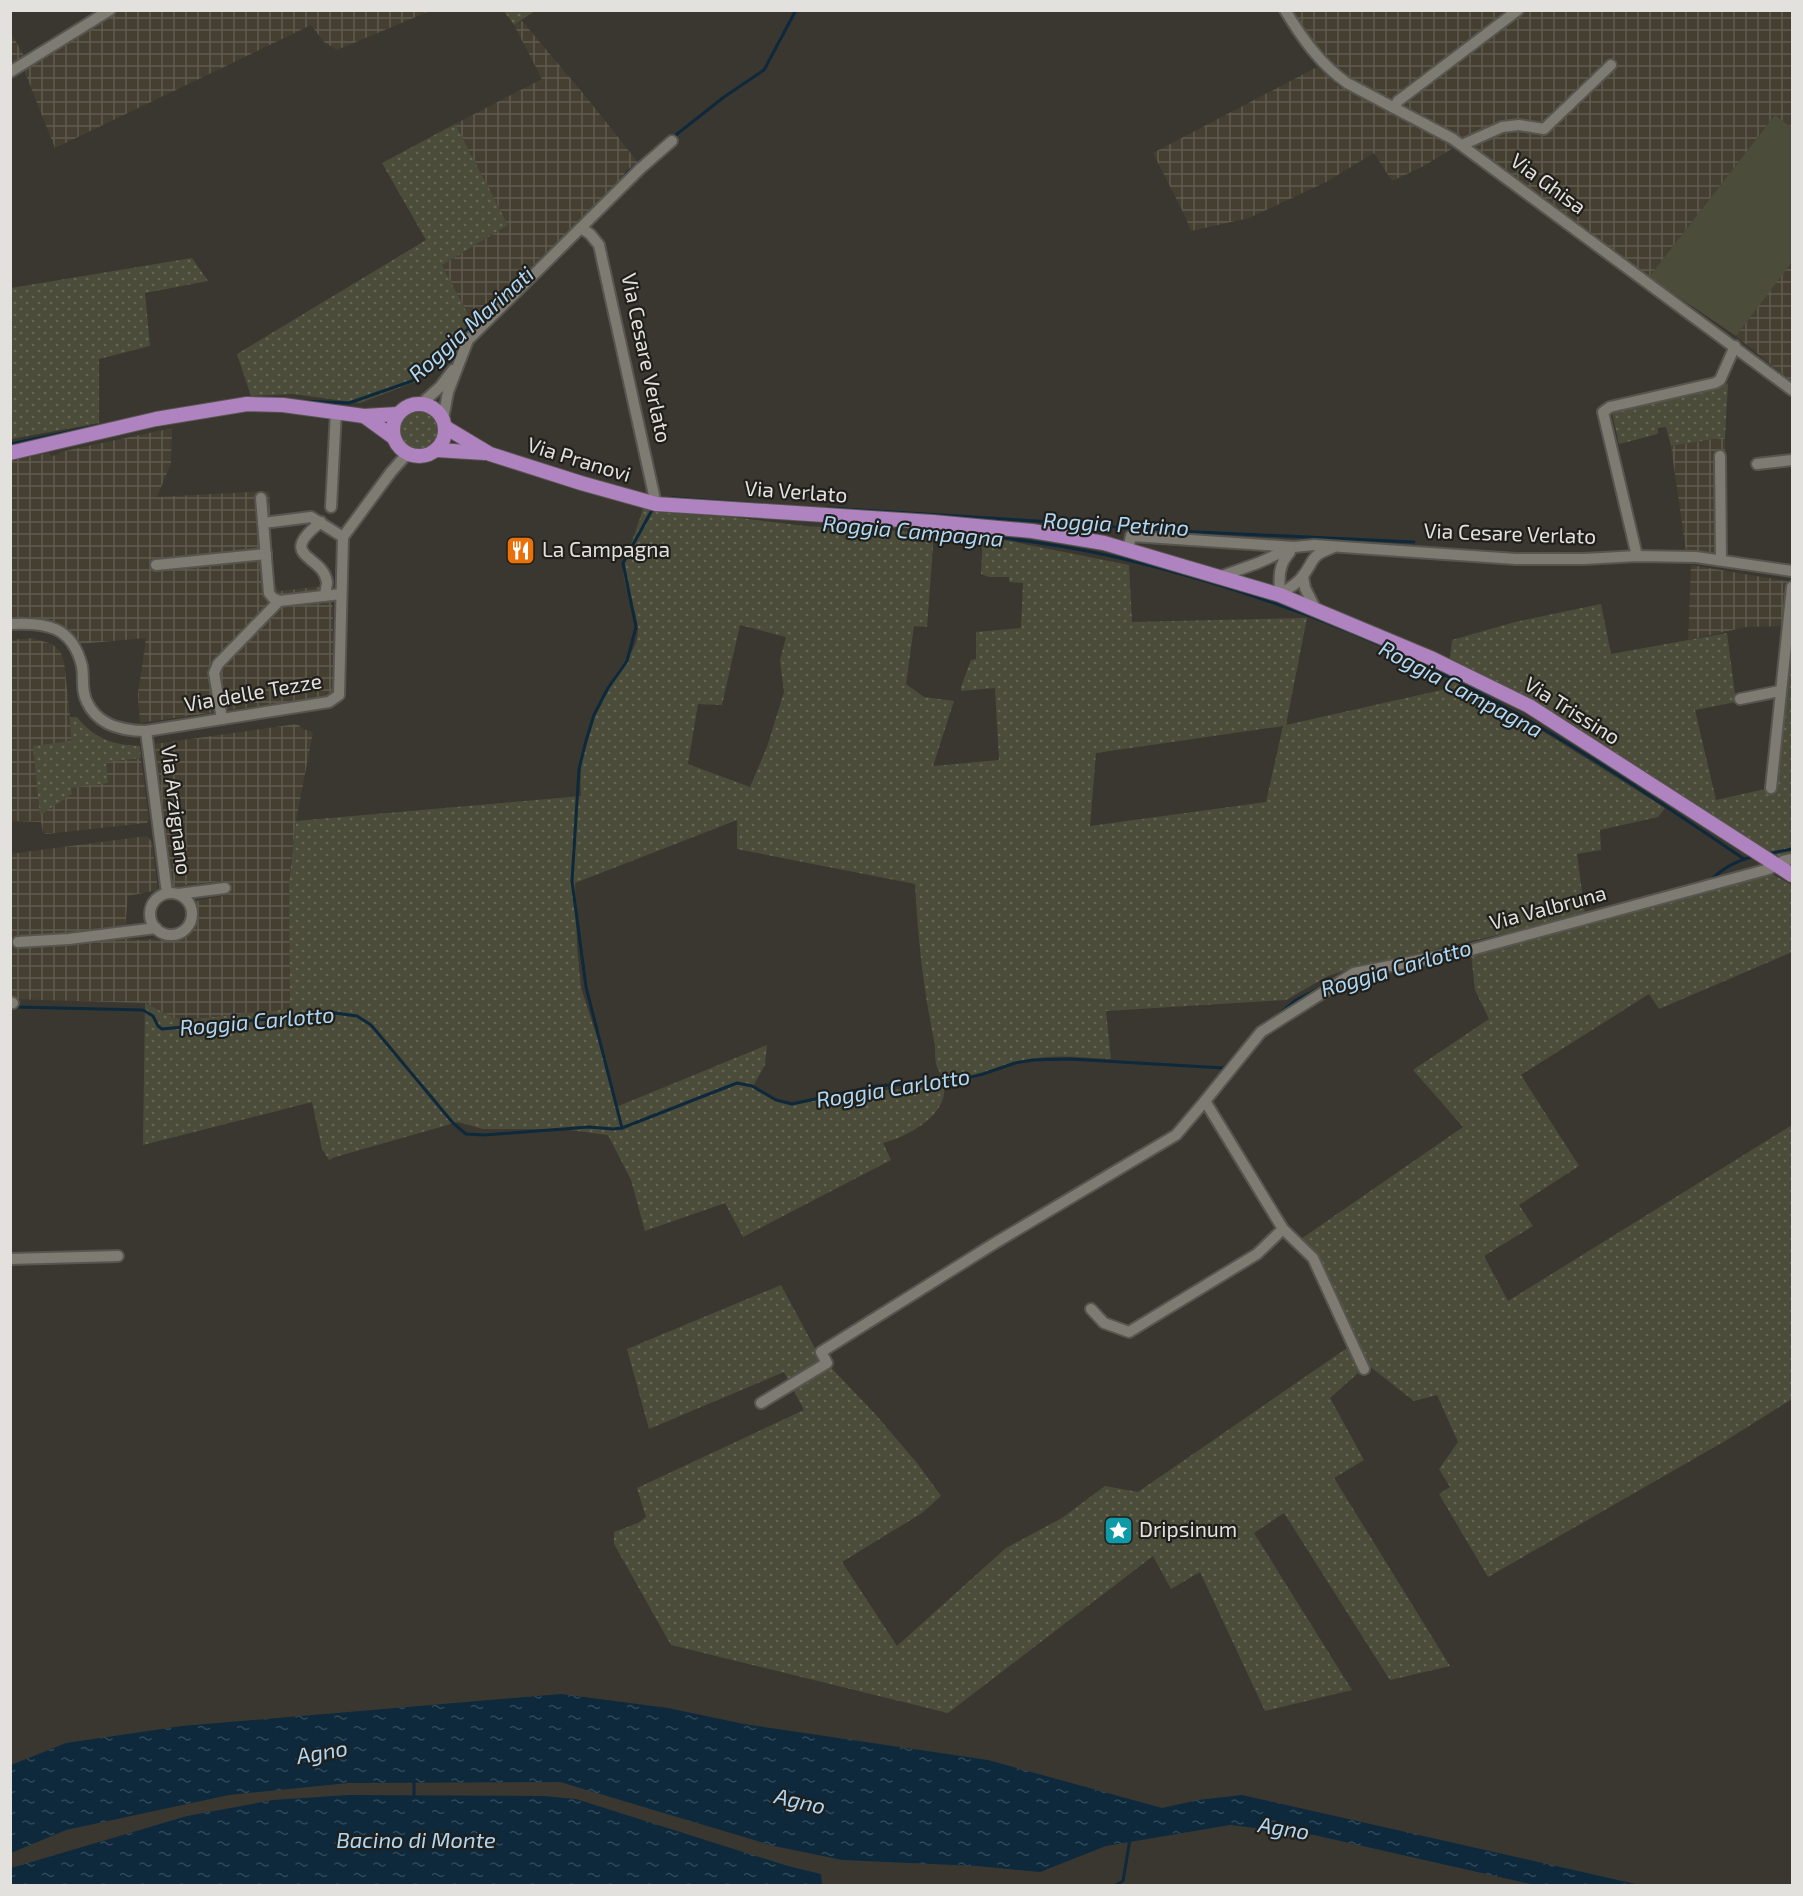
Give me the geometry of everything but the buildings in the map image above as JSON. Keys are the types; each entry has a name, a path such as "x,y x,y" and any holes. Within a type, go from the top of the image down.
{"main road":[{"path":"10,453 156,419 247,404 283,405 364,416 398,414"},
{"path":"421,404 434,409 444,423 442,443 437,450 423,457 407,454 396,444 393,436 393,424 398,414 408,406 421,404"},
{"path":"364,416 393,436"},
{"name":"Via Pranovi","path":"444,423 490,454"},
{"name":"Via Pranovi","path":"437,450 490,454 656,504"},
{"name":"Via Verlato","path":"656,504 933,522 1032,531 1104,543 1128,550"},
{"path":"1128,550 1280,595 1316,608"},
{"name":"Via Trissino","path":"1316,608 1433,659 1529,706 1792,875"}],"street":[{"path":"10,72 110,10"},
{"name":"Via Ghisa","path":"1285,10 1310,48 1334,74 1462,145 1792,390"},
{"path":"1394,108 1398,101 1518,10"},
{"path":"1462,145 1502,127 1519,124 1544,129 1611,65"},
{"path":"444,423 448,392 468,340 641,168 672,141"},
{"name":"Via Cesare Verlato","path":"581,228 590,234 599,245 656,504"},
{"path":"1637,556 1603,412 1610,407 1715,383 1720,380 1735,346"},
{"path":"421,404 440,387 459,363"},
{"path":"331,507 336,411"},
{"path":"263,523 311,517 343,537 407,454"},
{"path":"1720,456 1721,559"},
{"path":"1757,464 1792,460"},
{"path":"261,498 269,593 273,598 279,601 341,594"},
{"path":"321,522 303,538 301,545 303,552 323,572 327,582 325,596"},
{"name":"Via Cesare Verlato","path":"1128,550 1131,536 1294,547 1314,544 1550,560 1637,556 1721,559 1792,571"},
{"name":"Via delle Tezze","path":"10,624 35,622 48,625 74,644 82,667 87,703 102,721 128,731 146,731 329,702 339,695 343,537"},
{"path":"1280,595 1282,560 1294,547"},
{"name":"Via Cesare Verlato","path":"1219,577 1294,547"},
{"path":"1280,595 1303,576 1314,558 1322,551 1335,547"},
{"path":"156,565 266,554"},
{"path":"1303,576 1305,588 1316,608"},
{"path":"1771,788 1792,587"},
{"path":"222,719 214,673 218,664 279,601"},
{"path":"1740,699 1780,691"},
{"name":"Via Arzignano","path":"146,731 167,893"},
{"name":"Via Valbruna","path":"761,1403 827,1363 821,1352 995,1243 1176,1135 1261,1032 1354,973 1471,950 1776,866 1782,861 1792,859"},
{"name":"Via Arzignano","path":"178,894 189,904 192,914 185,929 175,934 167,934 156,928 152,922 151,910 158,898 167,893 178,894 225,888"},
{"path":"18,942 69,939 156,928"},
{"path":"1205,1101 1283,1229 1313,1258 1364,1369"},
{"path":"1091,1308 1104,1323 1129,1332 1257,1254 1283,1229"},
{"path":"10,1259 118,1256"}],"shaded area":[{"path":"120,10 430,11 337,50 324,42 311,25 55,148 24,70"},
{"path":"1290,11 1792,11 1792,128 1775,115 1649,277 1513,176 1461,142 1363,89 1331,66 1310,41"},
{"path":"522,21 640,165 578,222 576,227 540,258 474,326 442,265 508,225 455,124 542,79 514,25"},
{"path":"10,31 24,56 11,65 10,65"},
{"path":"1317,67 1338,86 1455,147 1422,167 1392,181 1374,153 1326,182 1249,218 1191,231 1153,153"},
{"path":"1792,259 1792,382 1736,336"},
{"path":"172,428 171,463 157,497 269,491 274,581 277,588 280,591 326,586 333,608 333,694 140,723 138,694 146,638 79,644 70,631 58,622 31,617 11,618 11,460 49,453 52,456 60,452"},
{"path":"1725,437 1726,554 1686,552 1671,446"},
{"path":"1691,565 1792,582 1792,626 1746,627 1688,640"},
{"path":"32,638 52,644 60,651 64,661 70,717 71,741 40,814 71,794 71,788 105,762 141,758 149,819 147,823 46,834 43,832 41,822 11,821 11,640"},
{"path":"297,724 313,732 296,821 290,870 290,1009 184,1020 174,1018 145,1003 11,999 10,854 147,836 152,842 158,890 128,896 125,927 13,940 13,946 118,937 166,941 183,938 189,935 195,927 198,911 195,901 223,896 222,881 172,887 155,744"}],"green space":[{"path":"504,11 535,11 514,25"},
{"path":"1775,115 1792,128 1792,262 1736,336 1649,277"},
{"path":"455,124 508,225 442,265 474,326 415,382 360,403 293,394 251,396 237,354 426,240 382,163"},
{"path":"192,258 208,281 145,293 150,346 99,359 99,423 11,439 11,288"},
{"path":"1728,383 1725,437 1671,446 1666,427 1658,428 1658,434 1619,444 1612,413 1719,388"},
{"path":"419,409 434,415 440,430 434,445 419,451 404,445 398,430 404,415"},
{"path":"644,506 805,526 934,533 927,627 914,626 906,684 924,697 954,701 933,766 999,760 995,688 961,691 961,687 971,660 976,659 976,632 1021,628 1023,583 1009,582 1009,577 989,577 981,574 983,538 1004,540 1129,565 1132,622 1307,618 1286,725 1446,689 1446,677 1518,716 1665,808 1658,817 1600,830 1601,850 1577,854 1585,915 1350,969 1328,976 1286,1000 1106,1011 1111,1059 1045,1057 1014,1064 952,1085 941,1075 936,1064 935,1043 921,962 915,884 737,849 737,820 575,883 581,988 600,1046 616,1107 767,1045 765,1065 753,1086 761,1093 781,1102 796,1104 844,1093 944,1086 943,1097 933,1116 903,1136 883,1143 891,1160 743,1237 725,1203 645,1231 631,1180 608,1135 562,1129 483,1129 458,1122 329,1160 322,1149 312,1102 143,1145 145,1003 174,1018 185,1020 290,1009 289,883 296,821 581,796 584,747 593,718 607,689 636,644 637,622 623,572","holes":["740,625 786,637 780,660 784,692 767,747 750,787 688,764 698,704 722,705","1283,726 1266,802 1090,826 1096,753"]},
{"path":"1601,604 1611,654 1727,633 1736,702 1695,710 1716,800 1770,788 1792,626 1792,864 1450,658 1452,640 1515,622"},
{"path":"70,717 77,717 90,731 105,739 140,746 141,758 106,762 108,783 71,788 72,794 40,815 33,746 71,741"},
{"path":"1772,874 1792,885 1792,952 1659,1009 1649,994 1521,1075 1579,1166 1519,1205 1533,1226 1484,1256 1508,1301 1792,1125 1792,1399 1725,1441 1488,1577 1439,1494 1450,1487 1439,1469 1458,1442 1437,1395 1414,1401 1368,1365 1316,1256 1301,1239 1463,1127 1413,1070 1489,1019 1475,990 1471,954"},
{"path":"781,1285 818,1354 876,1415 917,1463 941,1496 922,1513 842,1562 897,1646 1006,1548 1062,1518 1105,1486 1138,1492 1347,1348 1358,1373 1330,1398 1364,1460 1334,1478 1450,1666 1390,1680 1284,1513 1254,1533 1352,1690 1265,1711 1200,1572 1171,1589 1153,1556 948,1713 671,1645 614,1544 614,1532 638,1523 646,1517 637,1488 804,1410 784,1372 649,1429 627,1349"}],"water":[{"name":"Agno","path":"561,1694 668,1708 744,1724 988,1760 1162,1808 1198,1800 1242,1795 1640,1885 1535,1885 1314,1835 1230,1825 1106,1846 1040,1872 977,1866 842,1860 774,1846 560,1782 349,1783 229,1795 66,1830 11,1853 11,1765 66,1743 182,1726"},
{"name":"Bacino di Monte","path":"349,1795 544,1796 576,1799 788,1866 821,1874 822,1885 11,1885 11,1868 187,1816 273,1800"}],"waterway":[{"name":"Roggia Marinati","path":"672,138 724,97 764,70 796,10"},
{"name":"Roggia Marinati","path":"622,180 638,164"},
{"name":"Roggia Marinati","path":"299,401 349,403 412,381 523,278"},
{"name":"Roggia Marinati","path":"10,444 97,426"},
{"name":"Roggia Petrino","path":"673,498 797,507"},
{"name":"Roggia Petrino","path":"828,508 1135,529 1414,542"},
{"name":"Roggia Campagna","path":"622,1128 586,987 572,881 579,769 586,741 594,715 608,688 627,661 636,627 623,563 652,510 866,524"},
{"name":"Roggia Campagna","path":"900,526 1012,539 1124,559 1239,591 1314,618 1388,648 1507,708 1627,781 1744,859"},
{"name":"Roggia Carlotto","path":"1767,854 1792,849"},
{"name":"Roggia Carlotto","path":"1709,882 1730,866 1755,856"},
{"name":"Roggia Carlotto","path":"1277,1016 1296,1000 1334,981"},
{"name":"Roggia Carlotto","path":"15,1007 143,1010 153,1016 162,1029 335,1013 357,1016 371,1025 453,1123 466,1134 484,1135 589,1127 622,1128 737,1083 752,1086 776,1100 792,1104 876,1086 944,1084 1033,1060 1069,1059 1224,1068 1247,1042"},
{"path":"414,1778 414,1798"},
{"path":"1114,1886 1123,1881 1130,1839"}],"place":[{"name":"La Campagna","path":"521,550"},
{"name":"Dripsinum","path":"1118,1530"}]}
